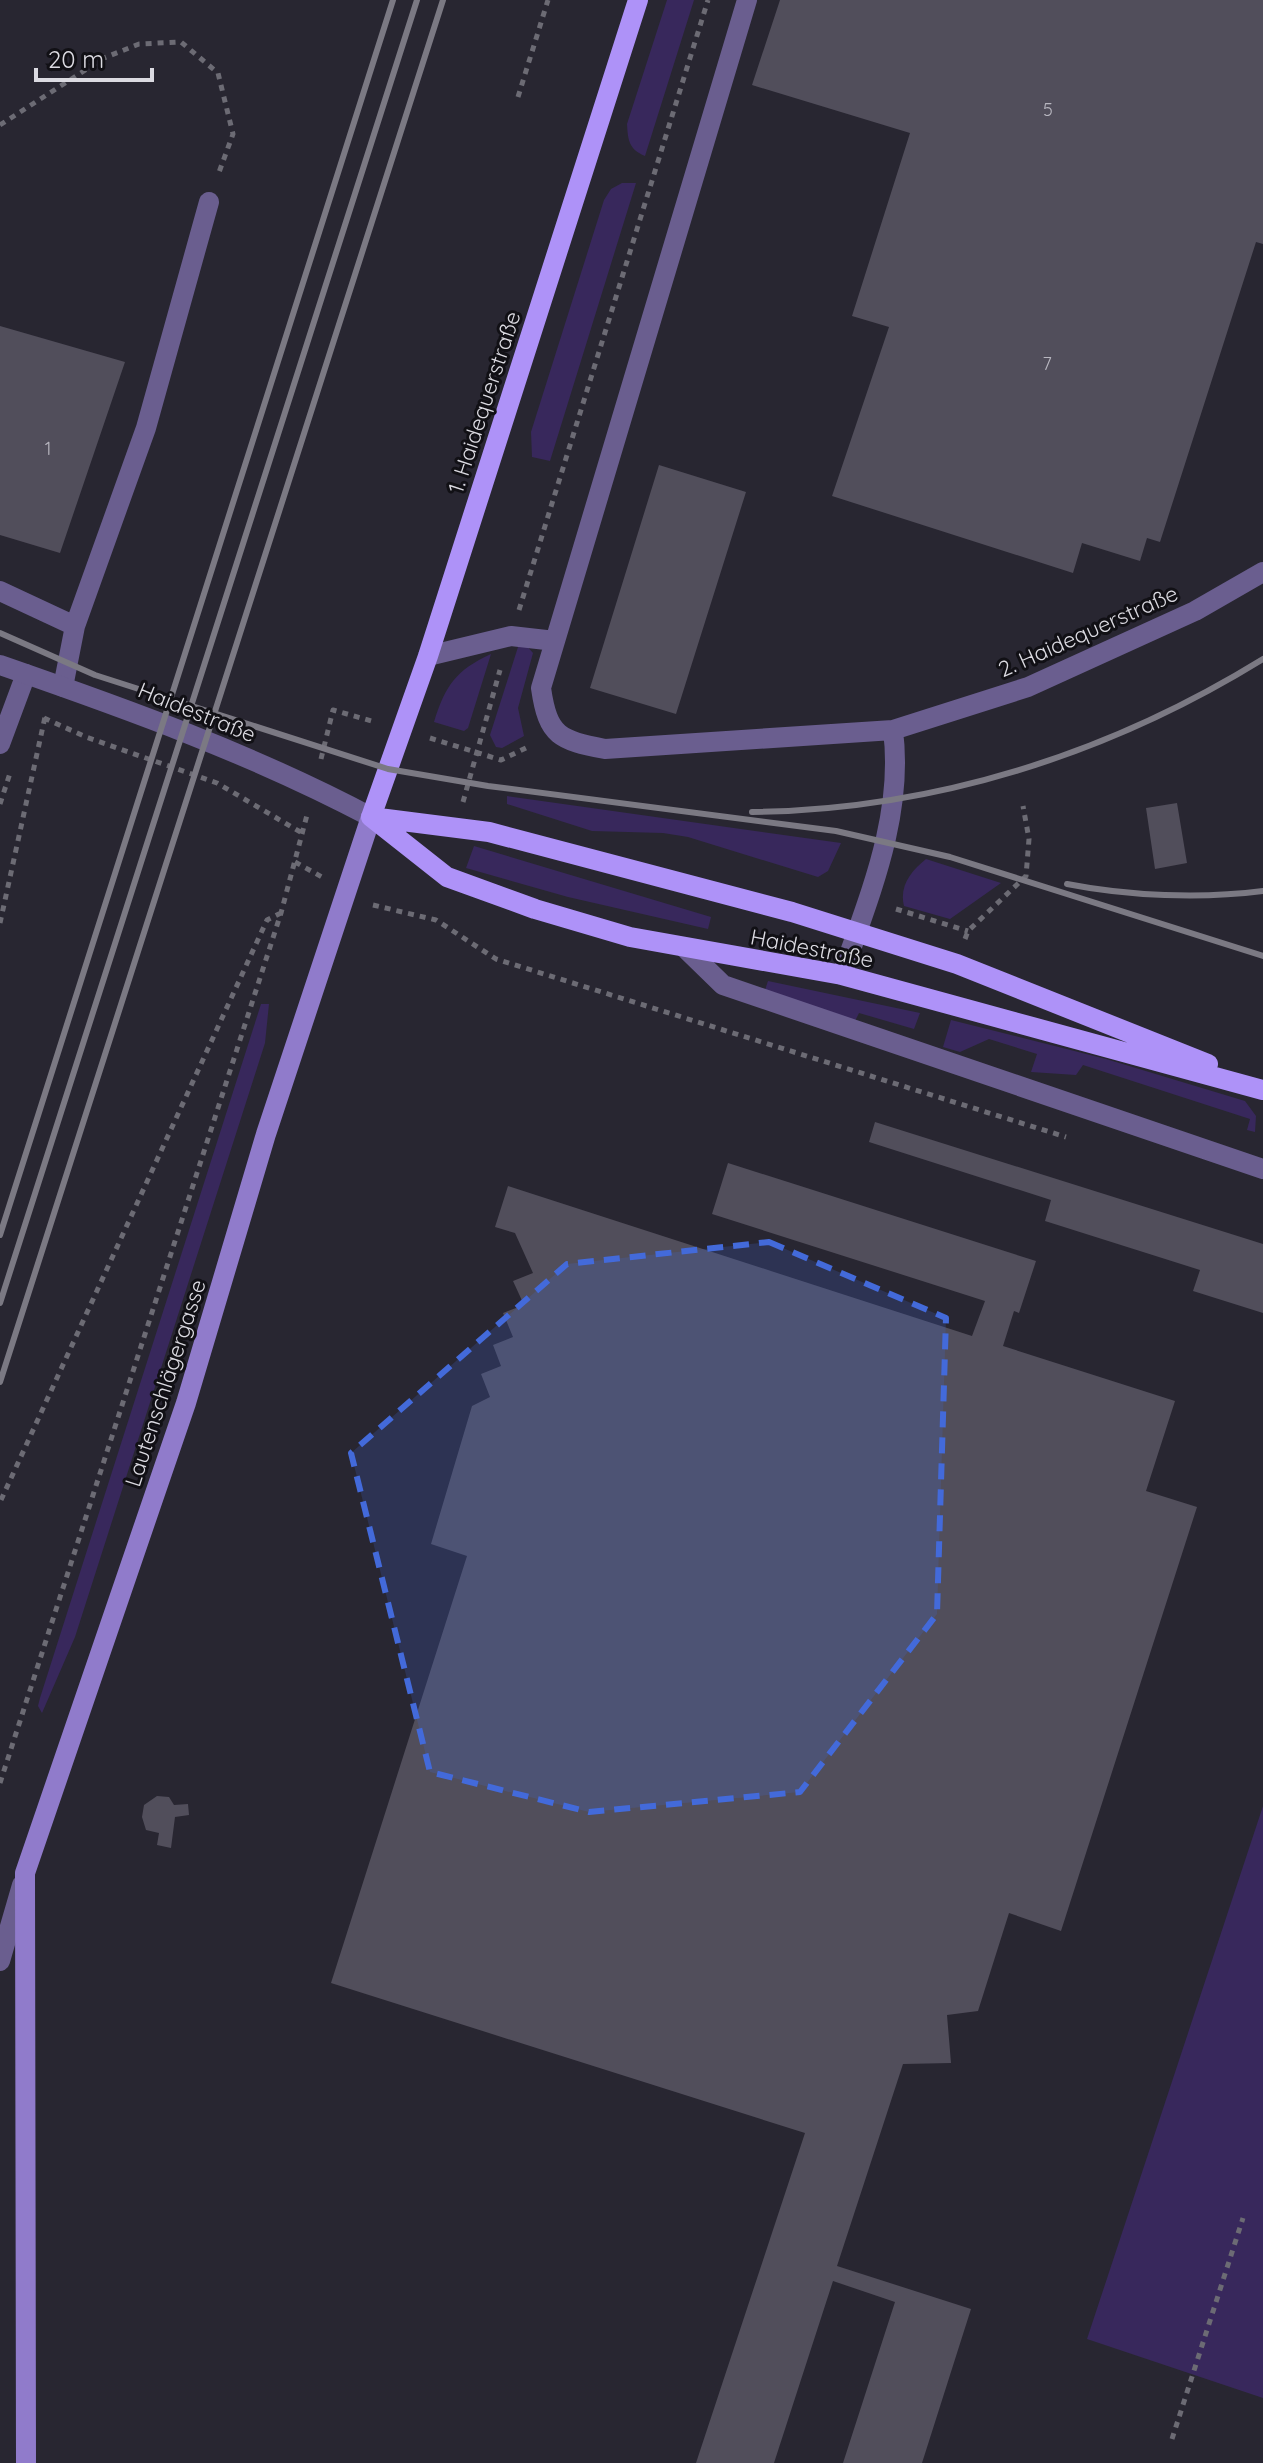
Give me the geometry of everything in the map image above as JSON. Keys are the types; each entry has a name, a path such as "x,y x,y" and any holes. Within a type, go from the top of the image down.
{"main road":[{"name":"1. Haidequerstraße","path":"371,817 428,656 638,0"},
{"name":"Haidestraße","path":"371,817 489,832 857,932 957,964 1263,1088"},
{"name":"Haidestraße","path":"371,817 447,877 535,909 685,948 842,975 1263,1088"},
{"name":"Lautenschlägergasse","path":"25,1873 186,1403 266,1134 371,817"},
{"path":"25,1873 26,2463"}],"street":[{"name":"2. Haidequerstraße","path":"747,0 541,688 545,716 565,741 605,749 893,730 1028,687 1195,611 1263,572"},
{"path":"63,687 75,626 146,428 209,202"},
{"path":"0,591 75,626"},
{"path":"428,656 511,636 555,641"},
{"name":"Haidestraße","path":"0,665 144,715 280,772 371,817"},
{"path":"0,744 26,674"},
{"path":"842,975 886,843 895,772 893,730"},
{"path":"685,948 723,985 1263,1169"},
{"name":"Lautenschlägergasse","path":"0,1961 25,1873"}],"path":[{"path":"518,97 548,0"},
{"path":"468,783 708,0"},
{"path":"0,125 104,58 139,44 181,42 218,73 233,134 209,202"},
{"path":"324,751 333,710 379,723"},
{"path":"0,923 44,718 86,737 217,783 302,833"},
{"path":"432,739 475,752"},
{"path":"0,1783 281,913 310,803"},
{"path":"867,901 968,931 1026,876 1029,839 1023,806"},
{"path":"295,862 330,882"},
{"path":"379,908 436,920 496,959 1082,1141"},
{"path":"1,1500 267,920 281,913"},
{"path":"1172,2439 1243,2218"}],"highlighted area":[{"path":"769,1242 946,1318 937,1614 800,1792 589,1812 430,1772 351,1453 567,1264"}],"shaded area":[{"path":"667,0 694,0 645,156 630,144 627,124"},
{"path":"622,183 636,183 550,461 532,457 531,432 604,200 611,189"},
{"path":"525,644 533,653 518,708 524,736 502,748 496,747 490,735 518,647"},
{"path":"491,654 468,728 464,731 434,722 454,680 469,666"},
{"path":"507,796 841,843 828,871 818,877 688,837 663,833 592,831 507,804"},
{"path":"474,846 711,917 708,929 568,897 466,868"},
{"path":"926,859 1001,883 950,919 904,906 903,892 908,880"},
{"path":"768,981 920,1013 914,1029 859,1013 855,1021 764,993"},
{"path":"261,1004 269,1004 265,1043 75,1637 42,1713 38,1706 40,1698"},
{"path":"951,1020 1106,1059 1245,1101 1256,1116 1255,1132 1247,1130 1250,1119 1083,1065 1076,1075 1031,1072 1037,1054 989,1039 960,1052 943,1047"},
{"path":"1263,1806 1263,2398 1087,2339"}],"building":[{"path":"780,0 1263,0 1263,244 1256,242 1160,542 1147,538 1140,561 1082,543 1073,573 832,496 889,327 852,316 910,133 752,85"},
{"path":"0,326 125,362 60,553 0,535"},
{"path":"659,465 746,492 676,714 590,688"},
{"path":"1177,803 1187,863 1155,869 1146,808"},
{"path":"875,1122 1263,1244 1263,1313 1193,1291 1200,1270 1045,1221 1051,1200 869,1142"},
{"path":"728,1163 1036,1261 1019,1313 1014,1311 1003,1346 1175,1401 1146,1491 1197,1507 1061,1931 1009,1913 978,2011 947,2015 951,2063 903,2064 837,2266 971,2309 922,2463 843,2463 895,2302 833,2281 774,2463 696,2463 805,2133 331,1983 467,1556 431,1544 472,1406 490,1397 481,1374 501,1366 493,1345 513,1337 503,1313 524,1305 513,1281 533,1273 515,1233 495,1227 508,1186 972,1336 985,1301 712,1214"},
{"path":"157,1796 169,1797 174,1805 188,1804 189,1815 175,1817 171,1848 157,1845 159,1833 146,1830 142,1817 144,1805"}],"railway":[{"path":"0,1235 393,0"},
{"path":"0,1303 417,0"},
{"path":"0,1382 443,0"},
{"path":"0,633 95,675 388,769 488,786 836,831 950,857 1263,956"},
{"path":"752,812 820,809 887,801 953,788 1018,770 1082,749 1144,723 1263,659"},
{"path":"1067,884 1165,895 1263,891"}]}
